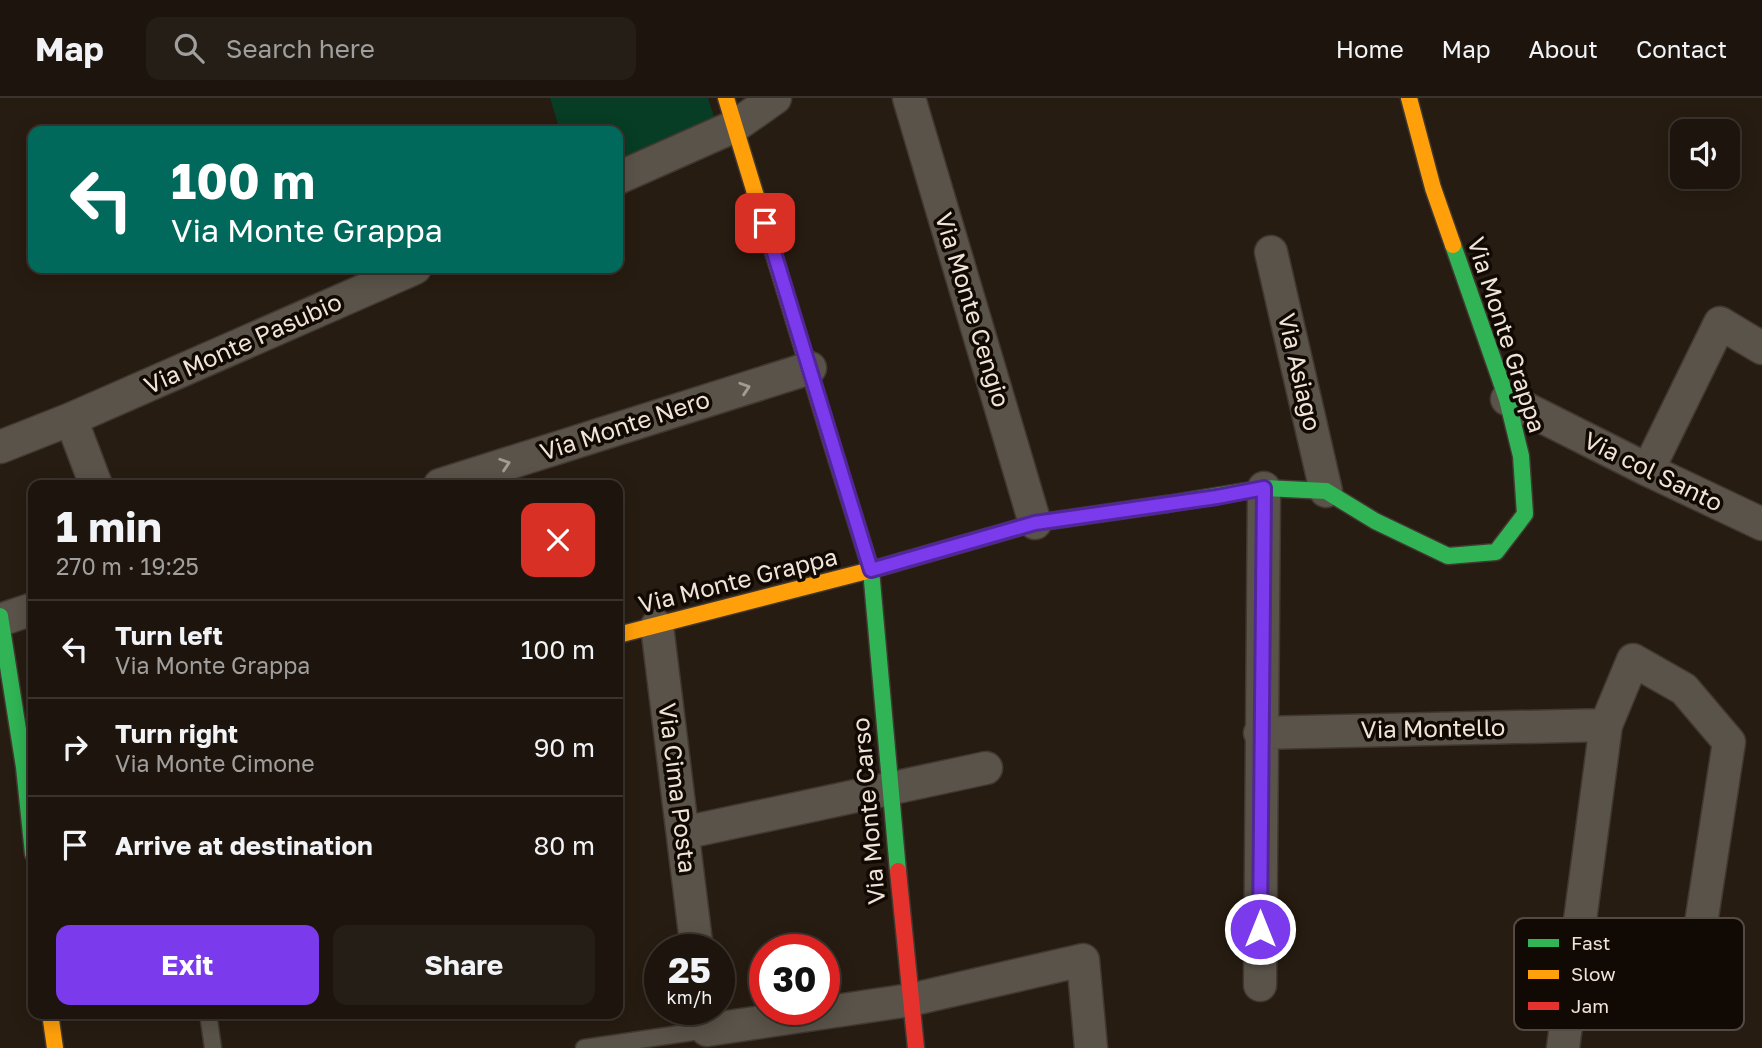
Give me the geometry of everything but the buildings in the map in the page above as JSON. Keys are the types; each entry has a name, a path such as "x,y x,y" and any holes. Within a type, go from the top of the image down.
{"street":[{"path":"623,175 731,112 775,98"},
{"name":"Via Monte Cengio","path":"909,98 1035,523"},
{"name":"Via Monte Grappa","path":"623,634 871,570 1035,523 1264,488 1326,492 1375,521 1448,555 1496,552 1525,514 1521,456 1507,399 1433,188 1409,98"},
{"name":"Via Monte Carso","path":"731,112 871,570 889,789 915,1048"},
{"name":"Via Asiago","path":"1271,252 1326,492"},
{"name":"Via Monte Pasubio","path":"0,447 71,419 404,273"},
{"path":"1647,470 1720,323 1762,348"},
{"name":"Via Monte Nero","path":"456,480 810,368"},
{"name":"Via col Santo","path":"1507,399 1647,470 1762,524"},
{"path":"71,419 94,480"},
{"path":"1260,985 1264,488"},
{"path":"28,610 0,618 28,761"},
{"name":"Via Cima Posta","path":"657,626 695,934"},
{"path":"1580,918 1606,725 1633,660 1685,689 1729,742 1702,918"},
{"name":"Via Montello","path":"1261,733 1606,725"},
{"path":"683,833 986,768"},
{"path":"707,1029 910,1000 1083,960 1091,1048"},
{"path":"51,1019 55,1048"},
{"path":"1563,1048 1565,1030"}],"lane":[{"path":"209,1019 213,1048"},
{"path":"584,1048 707,1029"}],"green space":[{"path":"550,98 708,98 715,120 623,160 623,126 558,126"}],"traffic: fast":[{"path":"1167,504 1264,488 1326,491 1375,521 1448,556 1496,552 1525,514 1521,456 1507,399 1453,245"},
{"path":"837,461 871,570 898,871"},
{"path":"0,616 28,806"}],"traffic: slow":[{"path":"726,98 837,461"},
{"path":"1409,98 1433,188 1453,245"},
{"path":"623,634 871,570 1035,523 1167,504"},
{"path":"51,1019 55,1048"}],"traffic: jam":[{"path":"898,871 916,1048"}],"route":[{"path":"765,223 871,570 1035,523 1264,488 1260,929"}]}
